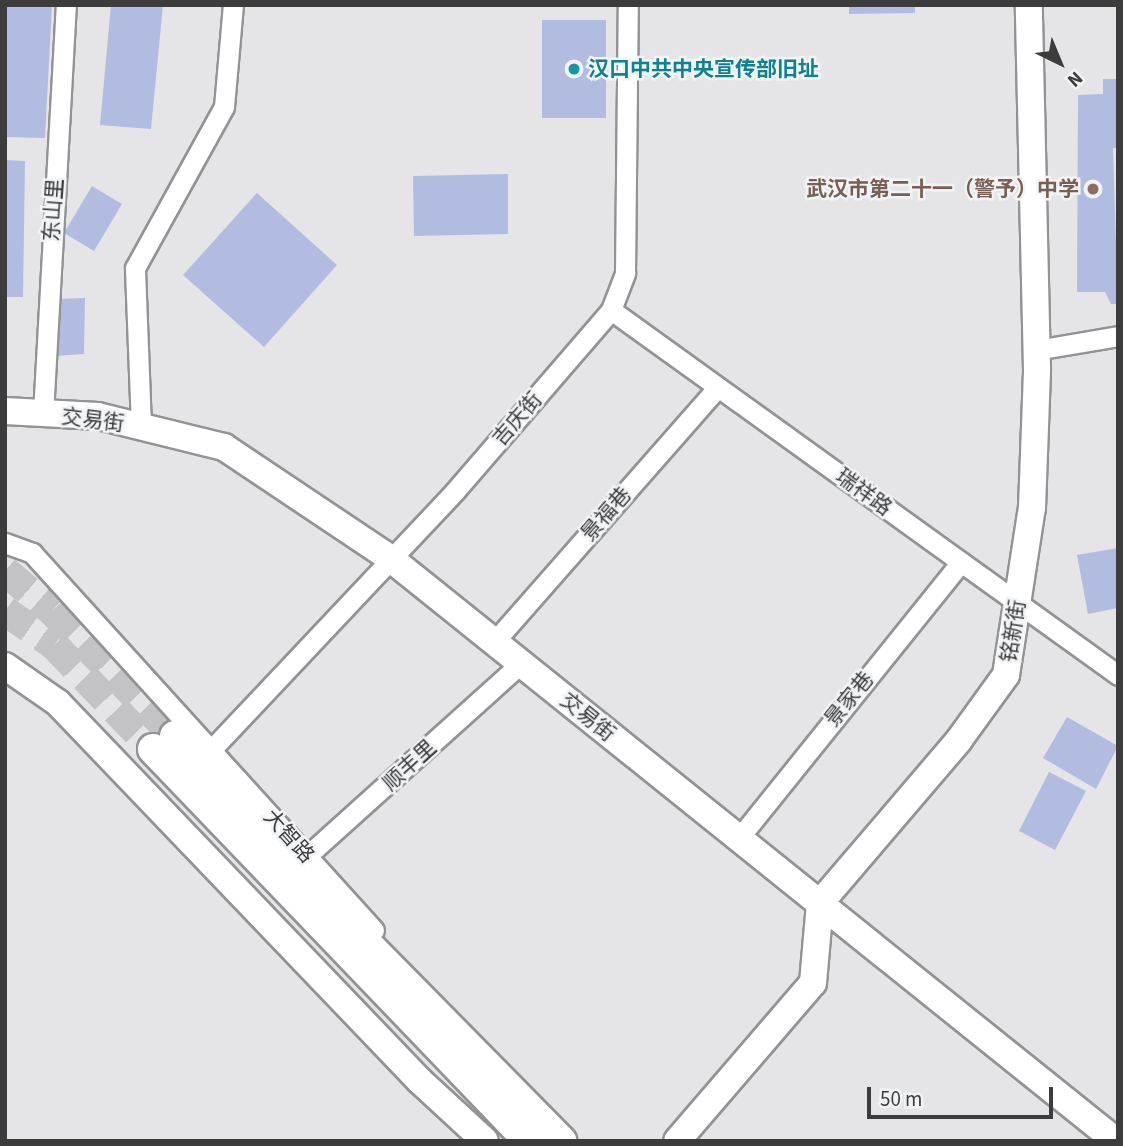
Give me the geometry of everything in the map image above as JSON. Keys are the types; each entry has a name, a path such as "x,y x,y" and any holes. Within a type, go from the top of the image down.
{"main road":[{"name":"大智路","path":"529,1141 164,743 301,861 563,1141"}],"street":[{"name":"东山里","path":"43,414 66,5"},
{"path":"141,426 135,268 224,107 233,5"},
{"name":"吉庆街","path":"211,750 391,559 611,310 625,273 628,5"},
{"name":"铭新街","path":"820,903 959,740 1006,675 1032,508 1036,350 1029,5"},
{"name":"瑞祥路","path":"611,310 1118,675"},
{"path":"1036,350 1118,336"},
{"name":"景福巷","path":"494,642 718,387"},
{"name":"交易街","path":"5,411 97,416 223,447 391,559 1116,1141"},
{"name":"大智路","path":"5,543 32,553 211,750 301,861"},
{"name":"景家巷","path":"739,838 961,562"},
{"name":"顺丰里","path":"301,861 521,663"},
{"path":"5,666 58,704 421,1081 485,1141"},
{"path":"677,1141 813,983 820,903"}],"building":[{"path":"5,5 52,5 45,138 5,137"},
{"path":"111,5 163,5 151,129 100,125"},
{"path":"849,5 915,5 915,13 849,14"},
{"name":"汉口中共中央宣传部旧址","path":"542,20 606,20 606,118 542,118"},
{"path":"1103,79 1118,79 1118,148 1113,148 1118,304 1111,304 1105,292 1077,292 1078,95 1103,94"},
{"path":"5,160 25,161 23,297 5,297"},
{"path":"508,174 508,234 414,236 413,176"},
{"path":"92,186 122,204 94,251 64,233"},
{"path":"257,193 337,265 264,347 183,275"},
{"path":"85,298 84,354 54,356 54,299"},
{"path":"1118,548 1118,608 1088,614 1077,555"},
{"path":"1067,717 1118,746 1096,789 1043,758"},
{"path":"1049,772 1086,791 1055,850 1019,831"}],"tunnel":[{"path":"5,571 52,611 175,736"},
{"path":"5,611 54,645 153,749"}],"place":[{"name":"汉口中共中央宣传部旧址","path":"574,69"},
{"name":"武汉市第二十一（警予）中学","path":"1093,189"}]}
